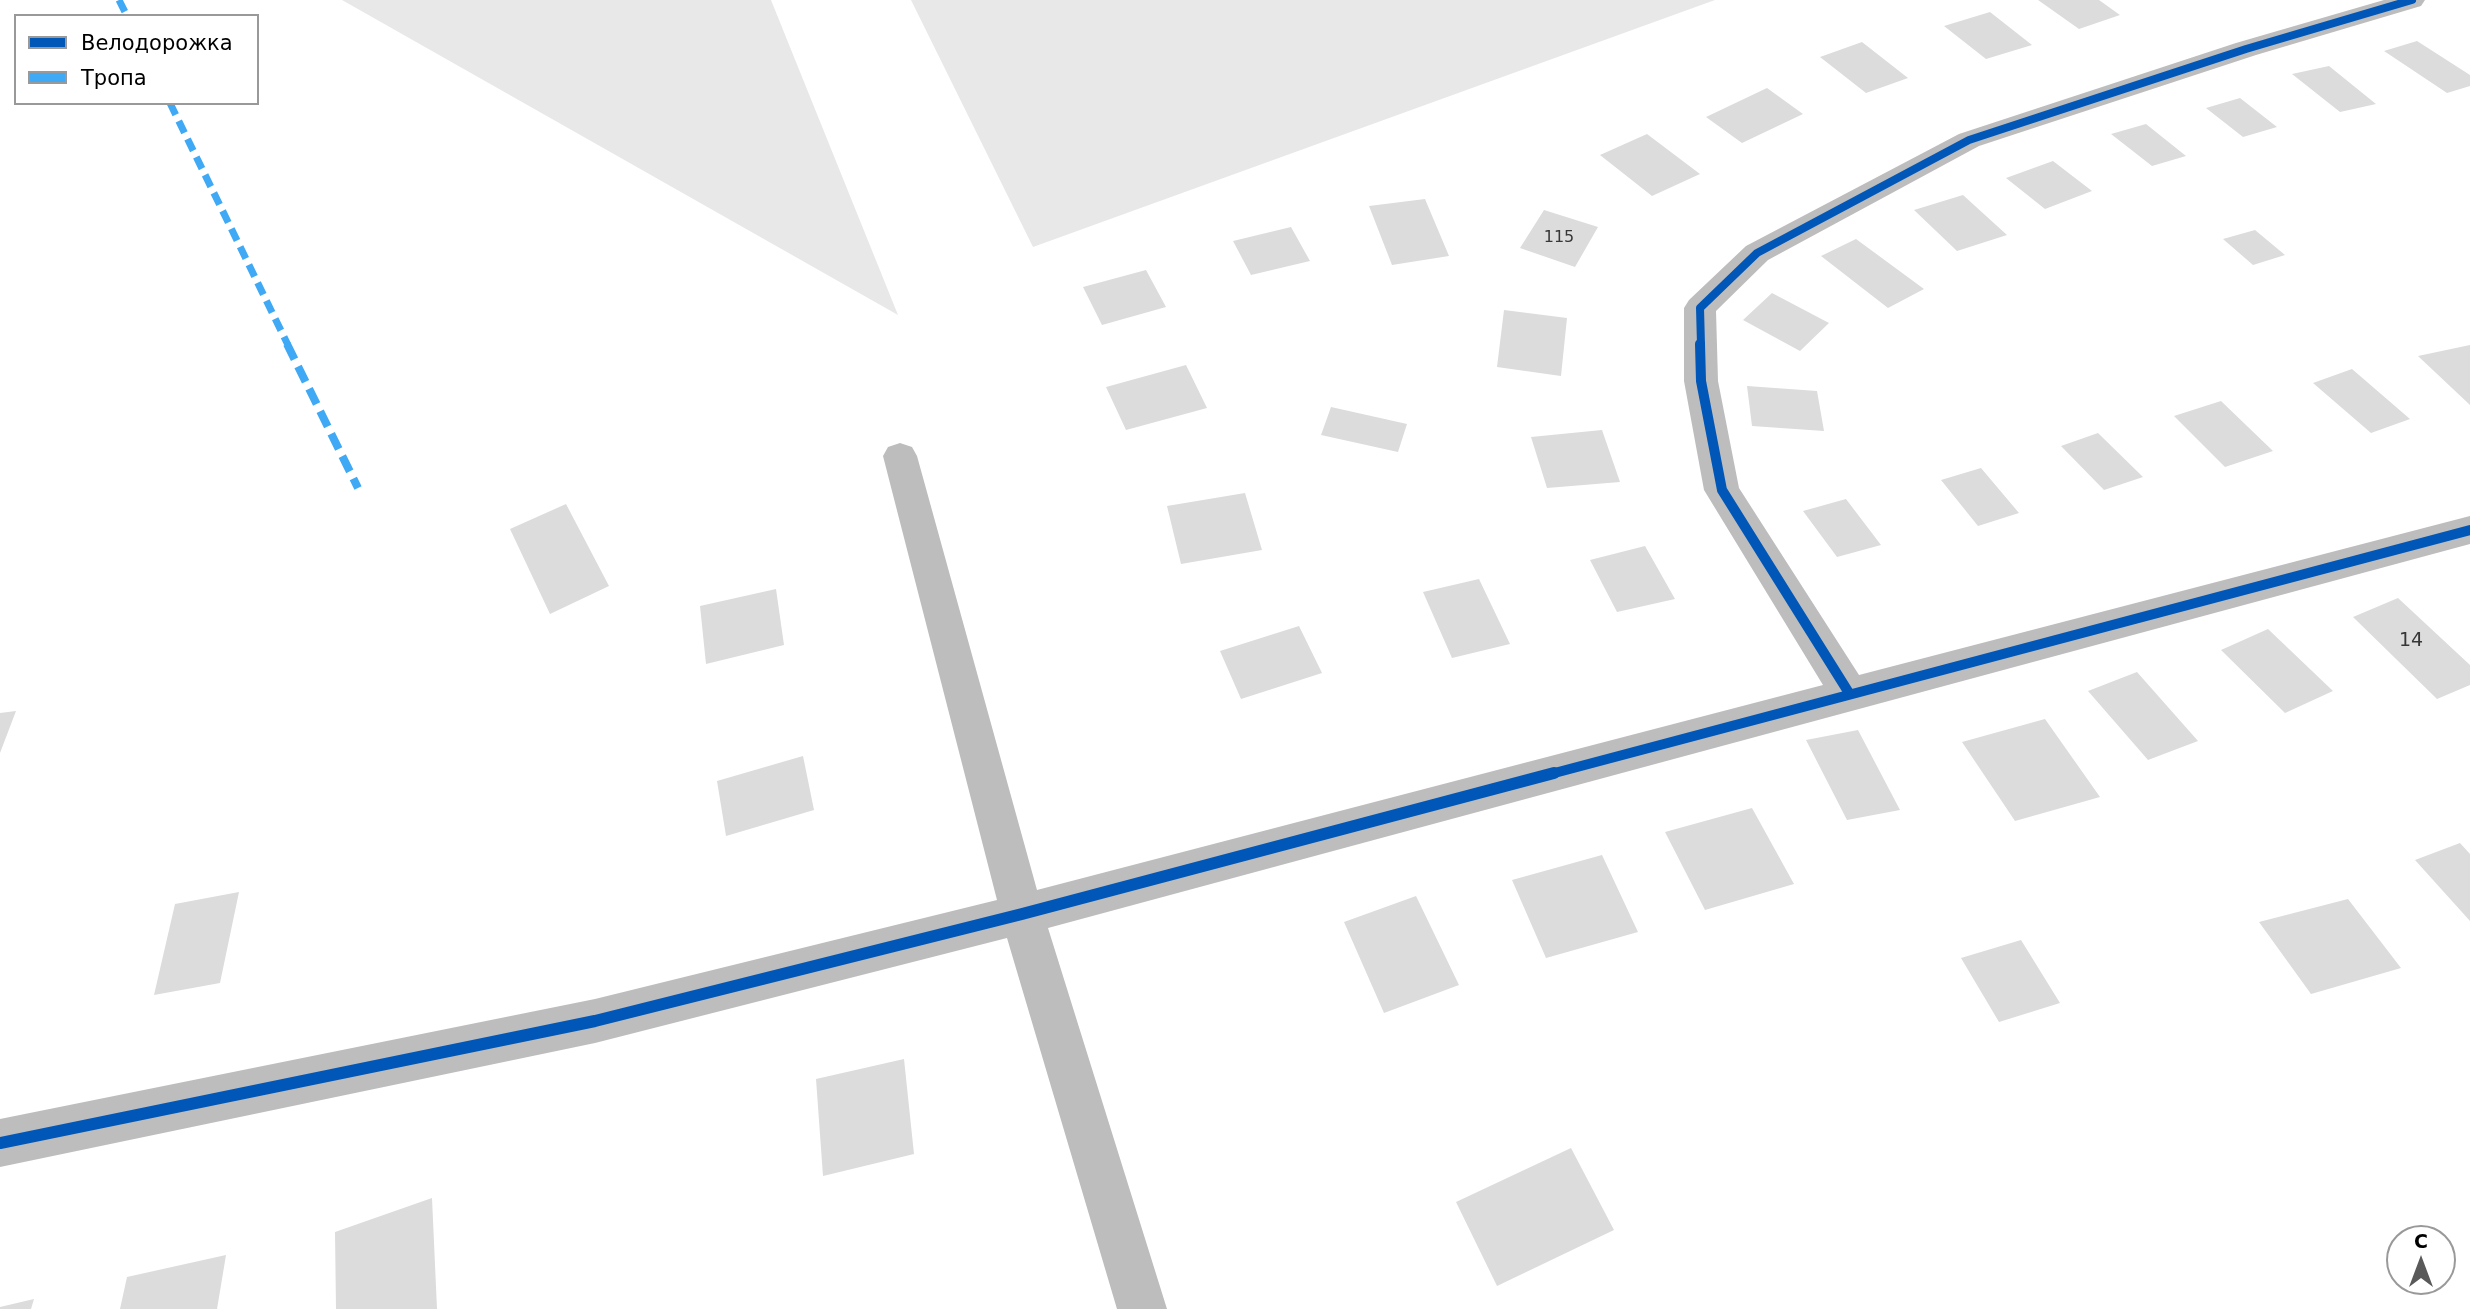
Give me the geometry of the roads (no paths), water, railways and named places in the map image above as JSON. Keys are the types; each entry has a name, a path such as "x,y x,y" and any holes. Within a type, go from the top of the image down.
{"street":[{"path":"1849,693 1722,490 1701,381 1700,308 1757,253 1969,140 2233,54 2412,0"},
{"path":"900,457 1022,914 1142,1309"},
{"path":"0,1143 595,1021 1022,914 2470,530"}]}
